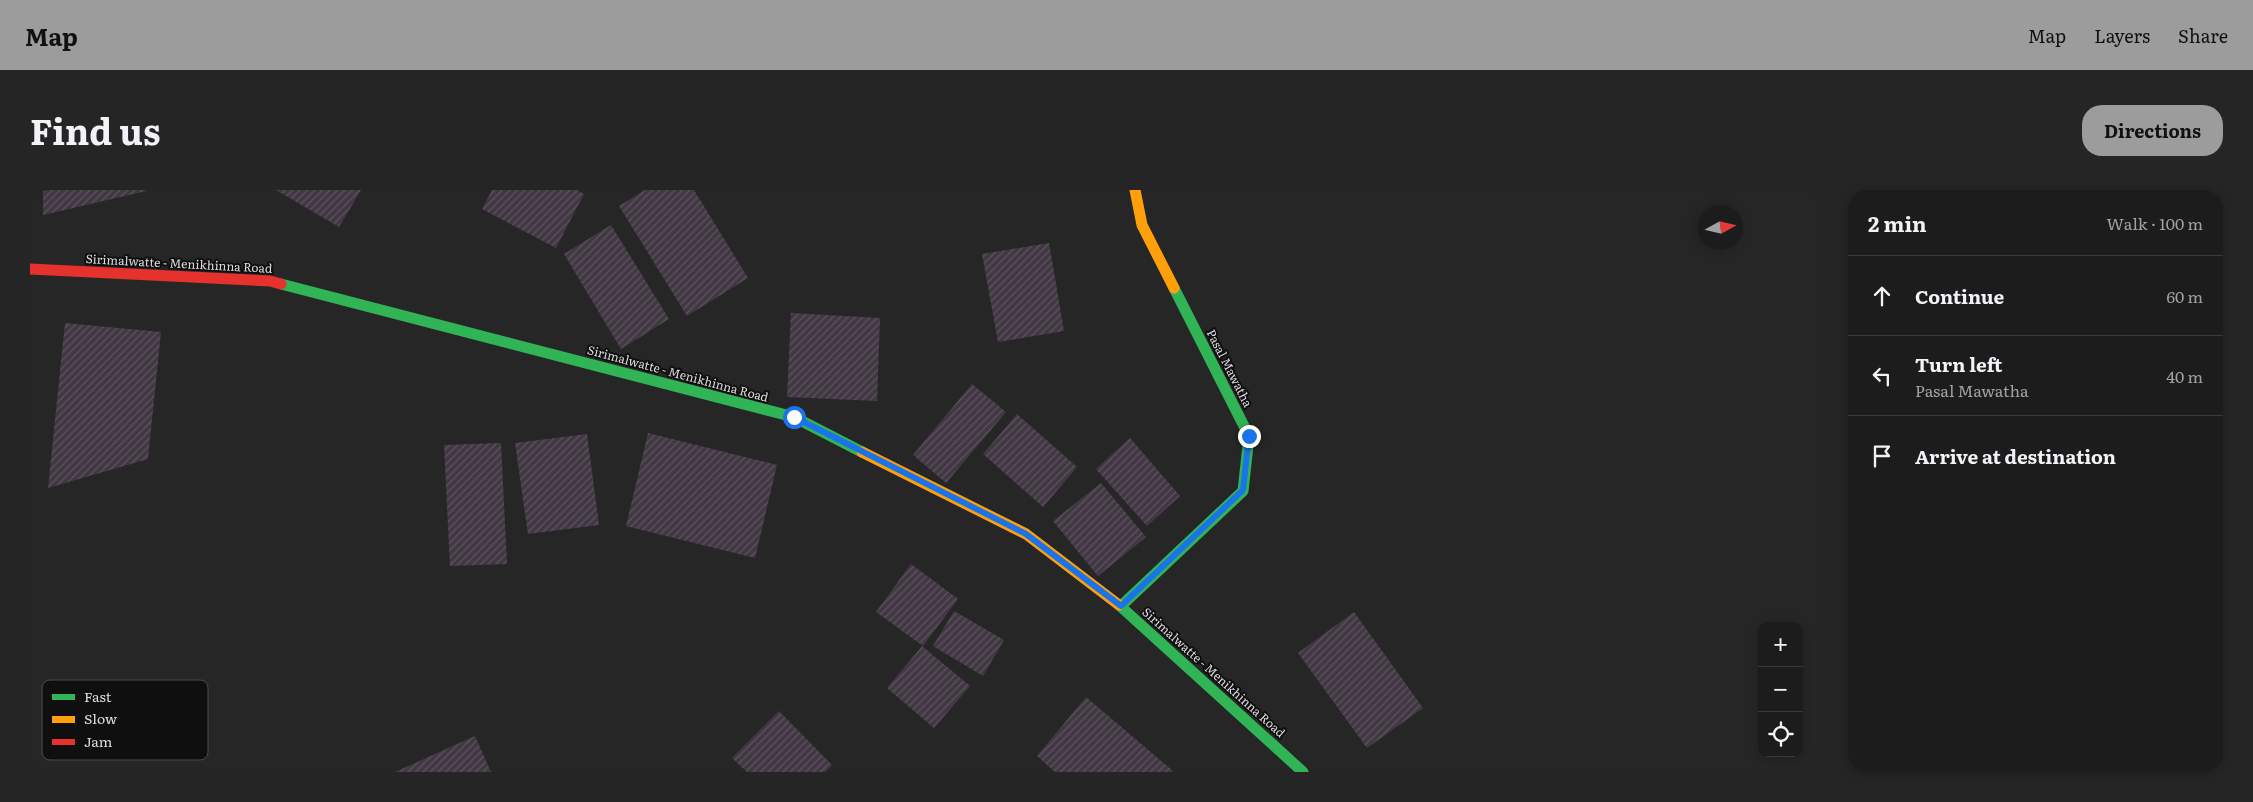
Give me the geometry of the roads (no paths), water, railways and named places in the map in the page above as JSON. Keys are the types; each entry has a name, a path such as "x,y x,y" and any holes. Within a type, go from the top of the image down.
{"street":[{"name":"Pasal Mawatha","path":"1121,606 1243,490 1249,436 1142,225 1135,190"},
{"name":"Sirimalwatte - Menikhinna Road","path":"30,269 270,281 794,417 1026,534 1121,606 1303,772"}]}
